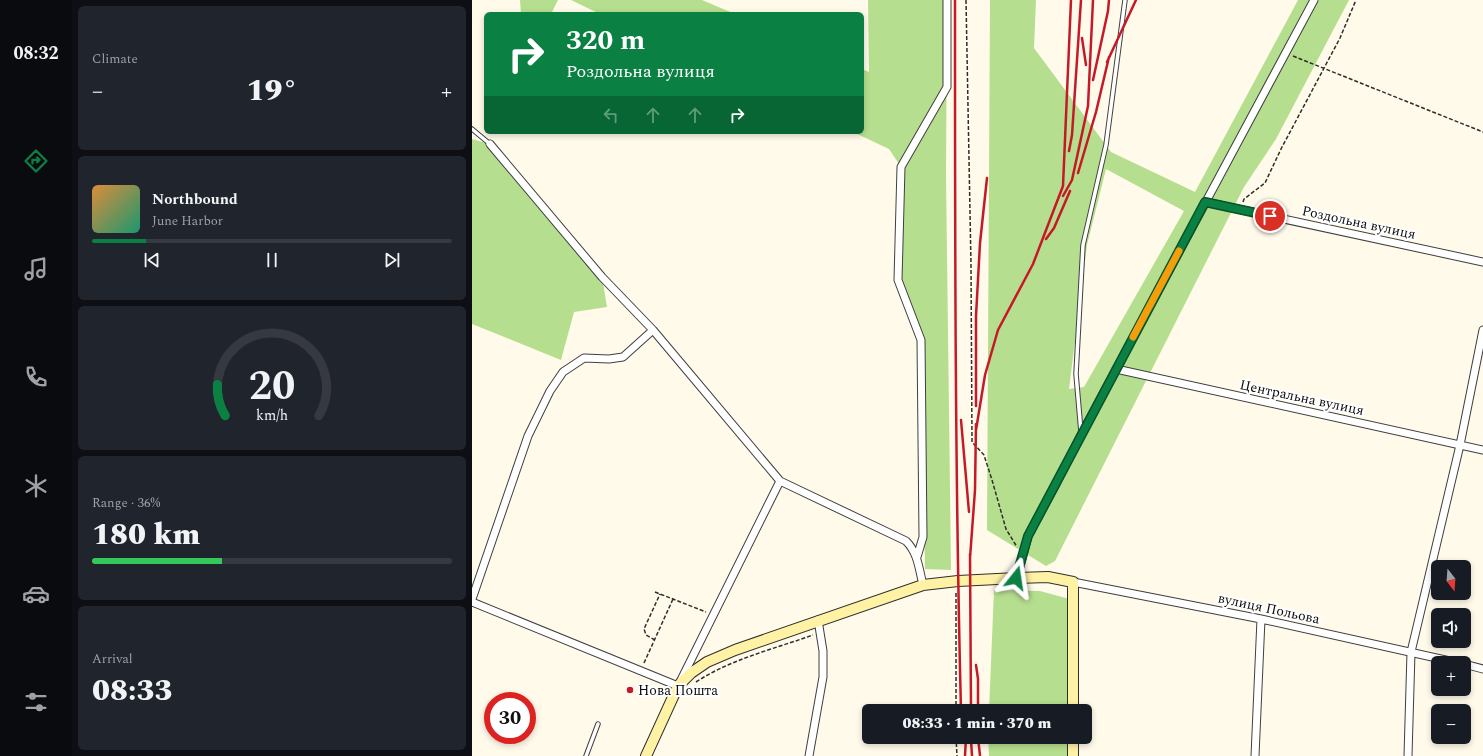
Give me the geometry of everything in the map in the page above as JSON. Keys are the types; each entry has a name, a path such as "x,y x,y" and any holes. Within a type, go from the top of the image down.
{"street":[{"path":"917,557 923,537 921,340 898,280 900,167 947,87 948,0"},
{"path":"1016,578 1028,536 1314,0"},
{"path":"490,144 602,277 653,330 780,481 906,541 911,545 917,557 923,585"},
{"name":"Роздольна вулиця","path":"1205,202 1483,262"},
{"path":"653,330 623,358 584,358 563,372 550,391 528,436 472,600 678,686"},
{"path":"1408,756 1411,652 1460,445 1483,330"},
{"name":"Центральна вулиця","path":"1116,369 1483,450"},
{"path":"646,756 678,686 780,481"},
{"path":"678,686 691,673 707,662 735,650 818,620 923,585 958,580 1048,577 1074,582 1073,704"},
{"name":"вулиця Польова","path":"1074,582 1261,619 1431,657"},
{"path":"1255,756 1261,619"},
{"path":"809,756 823,677 823,651 818,620"},
{"path":"1471,666 1483,669"},
{"path":"1073,744 1073,756"}],"lane":[{"path":"1082,433 1076,374 1083,245 1106,145 1125,0"},
{"path":"472,129 490,144"},
{"path":"586,756 598,724"}],"path":[{"path":"966,0 971,265 972,442 984,455 1006,529 1023,555"},
{"path":"1240,210 1244,199 1265,183 1281,149 1340,38 1356,0"},
{"path":"1285,53 1483,132"},
{"path":"956,590 956,704"},
{"path":"655,592 714,615"},
{"path":"655,640 646,635 644,629 660,594"},
{"path":"641,671 673,600"},
{"path":"695,682 710,672 739,660 820,633"},
{"path":"956,744 957,756"}],"green space":[{"path":"520,0 558,0 552,12 521,12"},
{"path":"571,0 702,0 730,12 596,12"},
{"path":"868,0 947,0 946,175 951,570 925,569 921,340 898,280 901,167 889,149 857,134 864,134 864,70 869,72"},
{"path":"990,0 1036,0 1034,48 1111,152 1195,192 1298,0 1349,0 1276,139 1244,187 1055,561 1046,566 987,530","holes":["1106,169 1184,211 1084,387 1069,389 1087,245"]},
{"path":"472,139 490,144 602,277 607,307 574,312 561,360 472,324"},
{"path":"994,590 1040,591 1073,600 1073,704 989,704"},
{"path":"988,744 1073,744 1073,756 989,756"}],"railway":[{"path":"955,0 956,444 961,704"},
{"path":"976,430 985,375 998,330 1033,264 1063,186 1071,0"},
{"path":"1069,151 1072,135 1081,0"},
{"path":"1063,196 1072,180 1088,106 1093,0"},
{"path":"1093,80 1109,0"},
{"path":"1107,62 1136,0"},
{"path":"1082,38 1086,65"},
{"path":"1078,173 1096,112 1109,57"},
{"path":"976,406 976,316 980,243 987,178"},
{"path":"1046,239 1054,228 1070,191"},
{"path":"961,420 969,512"},
{"path":"970,558 975,490 976,424"},
{"path":"970,554 971,704"},
{"path":"976,665 978,679 978,704"},
{"path":"965,756 966,744"},
{"path":"971,744 972,756"},
{"path":"979,744 980,756"}],"slow traffic":[{"path":"1133,337 1179,251"}],"place":[{"name":"Нова Пошта","path":"630,690"}],"route":[{"path":"1016,578 1028,536 1205,202 1270,216"}]}
